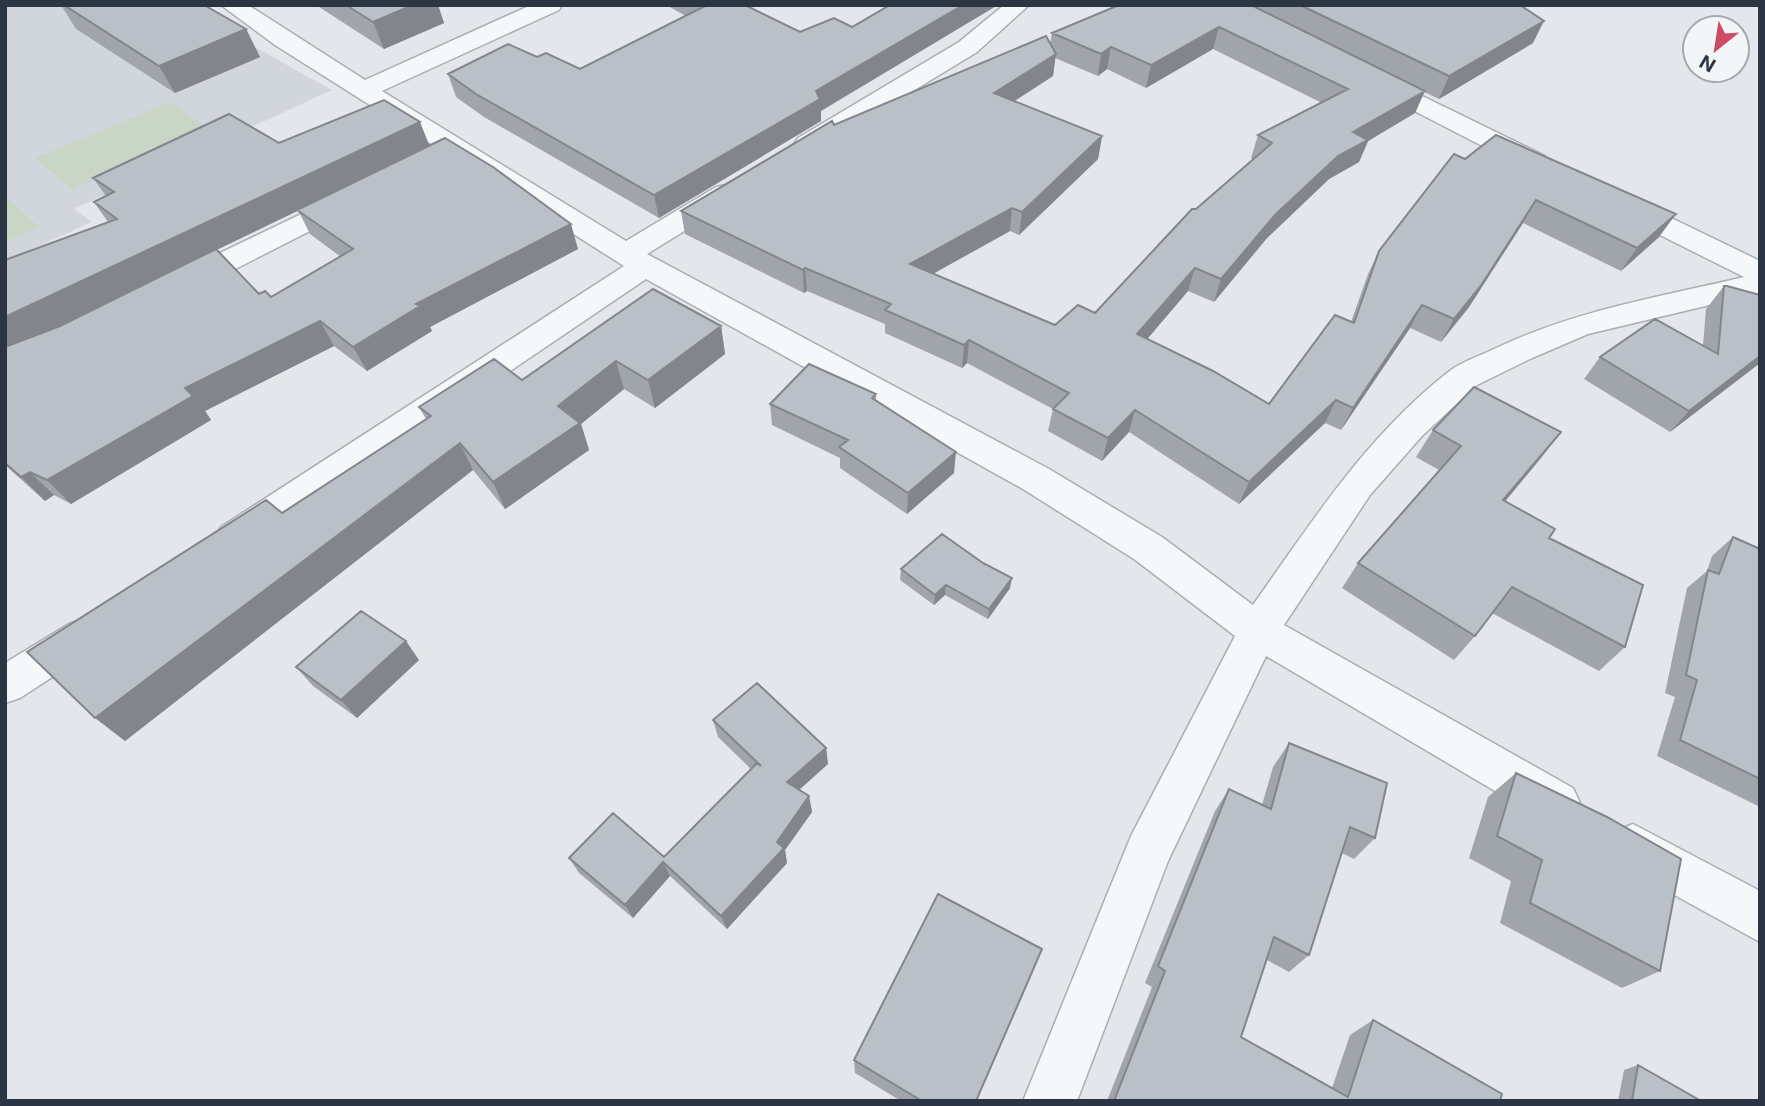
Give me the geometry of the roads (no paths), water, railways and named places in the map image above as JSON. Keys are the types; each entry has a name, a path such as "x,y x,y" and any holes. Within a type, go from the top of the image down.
{"street":[{"path":"232,5 363,90 443,153 1036,479 1148,548 1258,631 1760,918"},
{"path":"363,90 551,5"},
{"path":"791,154 968,47 1017,5"},
{"path":"1355,71 1563,176"},
{"path":"210,554 473,383 744,182"},
{"path":"155,297 381,184"},
{"path":"1600,194 1760,273"},
{"path":"1050,1101 1147,852 1258,631 1357,485 1410,427 1465,377 1520,350 1579,326 1760,282"},
{"path":"5,685 108,620"}]}
